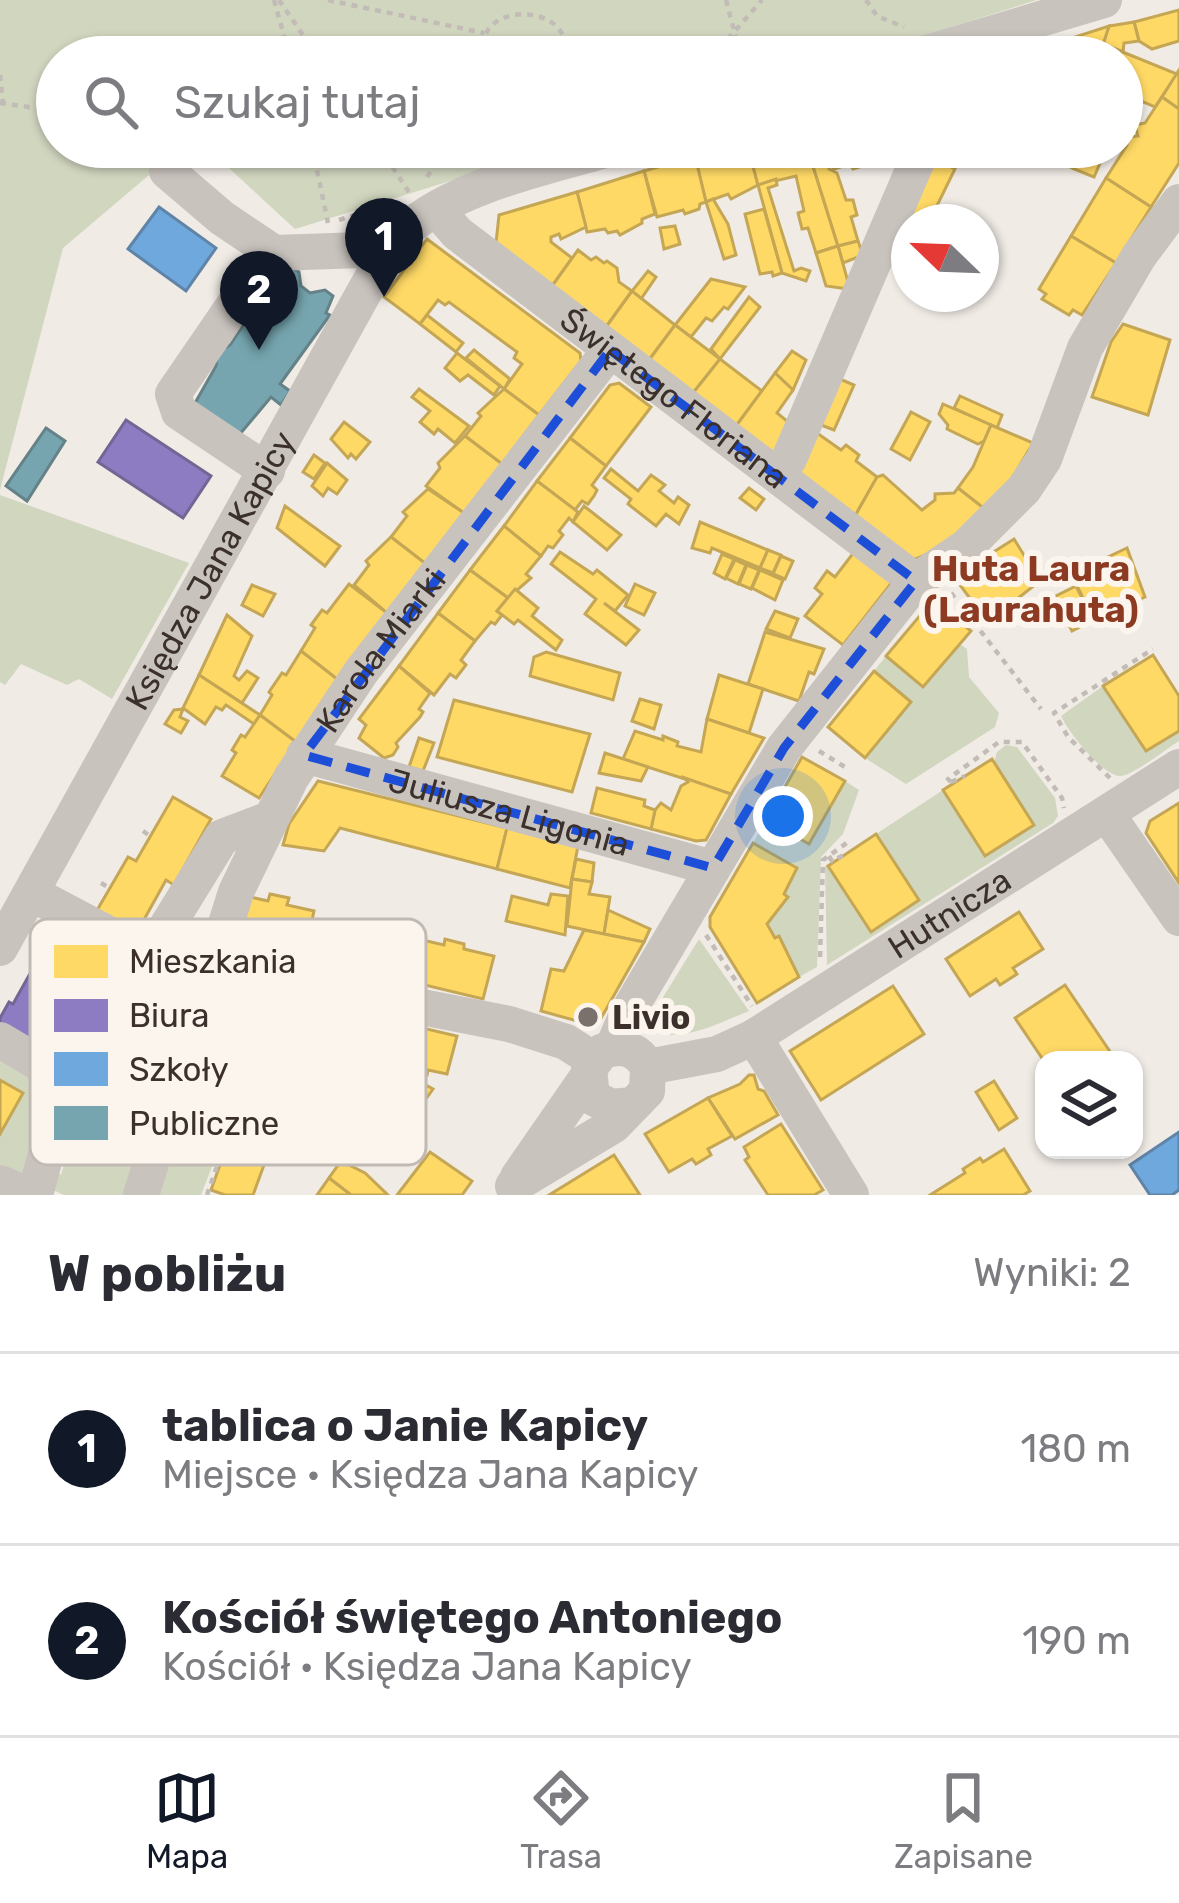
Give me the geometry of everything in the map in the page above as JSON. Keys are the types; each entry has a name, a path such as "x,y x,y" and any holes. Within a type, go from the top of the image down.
{"street":[{"path":"997,36 1104,0"},
{"name":"Księdza Jana Kapicy","path":"0,948 425,196 498,183 547,168"},
{"path":"777,475 789,459 914,168"},
{"path":"167,171 222,218 271,251 392,249"},
{"name":"Świętego Floriana","path":"425,196 457,233 610,350 931,582"},
{"path":"510,1191 598,1061 784,748 931,582 1024,489 1044,459 1095,330 1138,256 1179,202"},
{"path":"267,471 178,412 173,394 271,251"},
{"name":"Karola Miarki","path":"227,919 267,820 304,755 361,672 610,350"},
{"name":"Juliusza Ligonia","path":"304,755 713,868"},
{"name":"Hutnicza","path":"510,1191 614,1125 642,1088 704,1067 755,1024 1114,798 1179,767"},
{"path":"1114,798 1179,918"},
{"path":"171,919 222,837 267,820"},
{"path":"31,893 79,919"},
{"path":"426,1008 509,1024 566,1042 598,1061 636,1052 642,1088 622,1108 592,1097 598,1061"},
{"path":"755,1024 851,1195"},
{"path":"0,1040 30,1058"},
{"path":"0,1183 32,1195 41,1165"},
{"name":"Karola Miarki","path":"141,1195 150,1165"}],"path":[{"path":"277,0 285,36"},
{"path":"277,0 303,36"},
{"path":"328,0 484,33"},
{"path":"726,0 736,36"},
{"path":"731,36 762,0"},
{"path":"866,0 877,16 903,36"},
{"path":"550,11 563,36"},
{"path":"484,36 494,14"},
{"path":"0,75 1,106 36,109"},
{"path":"316,168 327,223 391,203"},
{"path":"399,168 425,196 439,168"},
{"path":"931,582 957,606 1041,709"},
{"path":"1114,798 1107,776 1068,737 1054,713 1154,649"},
{"path":"1110,677 1125,673"},
{"path":"965,776 948,779 999,742 1022,742 1062,798 1066,820"},
{"path":"143,831 150,836"},
{"path":"820,975 823,860 848,842"},
{"path":"829,856 832,861 848,853"},
{"path":"101,883 110,889"},
{"path":"700,925 755,1024"},
{"path":"207,1195 219,1165"}],"highlighted area":[{"path":"610,350 916,581 784,748 713,868 304,755"}],"green space":[{"path":"0,0 1037,0 923,36 36,36 36,168 157,168 63,248 0,490"},
{"path":"229,168 492,168 295,229"},
{"path":"0,495 189,563 112,699 79,679 67,685 21,664 5,685 0,682"},
{"path":"960,644 967,649 969,677 999,713 995,727 906,784 865,758 911,703 874,671 886,656 923,687"},
{"path":"1103,686 1145,751 1179,731 1179,741 1121,776 1105,769 1061,716"},
{"path":"1006,745 1017,747 1055,798 1058,816 1053,823 827,965 825,866 871,932 919,899 876,834 943,790 985,856 1034,825 994,762"},
{"path":"845,781 859,790 843,834 821,857 817,967 799,977 780,937 775,938 767,924 788,898 784,894 797,868 753,843 766,820 809,844"},
{"path":"699,939 749,1011 696,1031 662,1034 652,1015"},
{"path":"0,1049 30,1066 33,1180 0,1165 0,1134 23,1094 0,1081"},
{"path":"64,1165 135,1165 125,1195 64,1195 53,1190 57,1172 61,1175"},
{"path":"169,1165 213,1165 201,1195 158,1195"}],"building: Mieszkania":[{"path":"1179,10 1179,41 1152,49 1138,36 1134,22"},
{"path":"1134,22 1138,36 1106,36 1109,26"},
{"path":"1109,26 1106,36 1078,36"},
{"path":"1143,60 1177,74 1155,107 1143,102"},
{"path":"1179,70 1179,109 1162,97"},
{"path":"1162,97 1179,109 1179,163 1151,207 1106,178 1112,168 1143,168 1145,123"},
{"path":"698,168 754,168 758,185 731,199 728,194 706,202"},
{"path":"698,168 706,202 685,214 683,210 657,217 644,171"},
{"path":"754,168 814,168 838,246 816,253 808,228 802,229 798,213 804,211 796,176 758,185"},
{"path":"814,168 837,173 846,200 853,200 857,215 851,217 858,241 838,246"},
{"path":"925,168 955,169 938,204 909,204"},
{"path":"1074,168 1098,168 1094,177"},
{"path":"644,171 655,214 620,235 605,229 587,232 577,192"},
{"path":"1106,178 1151,207 1116,263 1071,236"},
{"path":"776,179 777,185 768,188 794,271 810,271 806,281 782,273 758,185"},
{"path":"577,192 586,227 561,239 559,234 551,237 572,258 552,286 496,243 499,215"},
{"path":"713,199 728,224 736,255 724,259 706,202"},
{"path":"764,209 782,273 773,276 772,272 760,274 745,214"},
{"path":"675,226 680,244 664,249 660,228"},
{"path":"1071,236 1116,263 1082,315 1073,310 1069,315 1042,299 1046,294 1039,289"},
{"path":"427,239 580,353 581,361 539,415 504,389 522,364 514,358 517,352 449,302 445,305 438,300 420,324 384,297"},
{"path":"858,241 862,252 843,263 838,246"},
{"path":"838,246 850,289 826,286 816,253"},
{"path":"578,250 591,260 596,257 617,268 619,282 632,291 606,327 552,286"},
{"path":"648,271 656,277 641,299 632,291"},
{"path":"711,279 745,287 728,309 724,307 712,321 706,318 691,337 675,325"},
{"path":"632,291 675,325 649,360 606,327"},
{"path":"749,297 760,307 720,359 711,349"},
{"path":"427,315 463,343 456,352 420,324"},
{"path":"1123,324 1170,340 1148,415 1092,397 1111,342"},
{"path":"675,325 720,359 693,393 649,360"},
{"path":"474,350 510,379 504,389 466,358"},
{"path":"792,351 806,360 793,390 775,373"},
{"path":"457,353 500,386 494,395 468,375 460,381 445,368"},
{"path":"720,359 762,391 736,426 693,393"},
{"path":"775,373 793,390 777,413 792,425 775,455 736,426"},
{"path":"833,376 854,385 834,430 821,425"},
{"path":"619,383 651,407 606,466 570,438 610,385"},
{"path":"419,389 469,426 455,443 420,422 430,411 412,397"},
{"path":"504,389 539,415 502,464 465,436 481,416 478,413"},
{"path":"960,396 1002,415 997,428 954,408"},
{"path":"943,404 991,425 984,441 978,444 947,429 939,414"},
{"path":"911,412 930,422 910,460 891,449"},
{"path":"344,422 370,442 356,459 351,454 348,458 331,439"},
{"path":"991,425 1033,443 991,514 958,488"},
{"path":"817,433 841,450 846,445 859,455 856,461 877,477 855,516 791,467"},
{"path":"465,436 502,464 464,513 426,486 440,468 438,463"},
{"path":"570,438 606,466 592,485 597,490 594,496 575,510 537,481"},
{"path":"314,455 325,463 314,479 303,472"},
{"path":"327,463 347,480 337,494 328,488 323,496 312,486"},
{"path":"611,469 638,491 651,475 665,485 659,491 674,503 678,497 689,505 679,524 666,514 656,526 628,504 631,499 604,478"},
{"path":"883,475 922,510 935,500 935,494 954,493 958,488 991,514 936,551 913,560 855,516 877,477"},
{"path":"537,481 578,512 559,531 563,535 553,548 548,546 541,556 504,526"},
{"path":"749,488 764,499 756,510 740,498"},
{"path":"428,489 464,513 426,564 391,537 407,516 403,512"},
{"path":"285,506 340,546 325,566 277,528"},
{"path":"584,506 621,535 607,550 573,522"},
{"path":"700,522 768,550 760,568 712,548 710,553 692,548"},
{"path":"504,526 541,556 526,574 531,578 508,598 470,570"},
{"path":"391,537 426,564 387,613 354,585 369,565 366,561"},
{"path":"1014,539 1040,581 1008,606 1006,602 983,616 954,577"},
{"path":"1127,548 1145,597 1093,620 1075,581 1094,571 1091,565"},
{"path":"768,550 781,555 773,573 760,568"},
{"path":"560,552 593,574 597,570 628,595 615,611 604,603 639,630 626,645 585,614 596,599 551,564"},
{"path":"854,552 893,581 843,645 805,616 822,594 815,588 827,571 835,577"},
{"path":"722,554 734,559 725,579 714,573"},
{"path":"781,556 793,561 785,579 773,574"},
{"path":"735,560 746,565 738,584 726,578"},
{"path":"747,565 759,570 751,589 739,584"},
{"path":"470,570 508,598 497,611 502,615 475,641 438,613"},
{"path":"760,570 783,580 775,600 752,588"},
{"path":"349,584 387,613 337,679 301,651 315,628 311,625"},
{"path":"635,584 655,593 644,615 625,606"},
{"path":"252,585 275,594 263,616 242,605"},
{"path":"1076,586 1093,620 1072,631 1054,597"},
{"path":"515,589 538,608 532,616 562,640 556,650 518,620 514,624 497,611"},
{"path":"933,600 971,631 923,687 886,656"},
{"path":"775,611 798,619 790,638 766,629"},
{"path":"438,613 475,641 461,660 466,665 456,678 450,674 434,695 399,666"},
{"path":"227,615 252,636 234,676 239,680 247,671 258,678 242,703 199,675"},
{"path":"765,632 824,649 799,701 748,684"},
{"path":"301,651 337,679 296,742 260,715 272,695 269,692"},
{"path":"546,652 620,673 613,700 530,676 534,657"},
{"path":"1153,655 1179,696 1179,731 1146,751 1103,686"},
{"path":"399,666 430,693 419,709 420,717 396,743 393,755 384,758 359,738 366,725 359,719"},
{"path":"874,671 911,702 865,758 828,727"},
{"path":"199,675 260,715 254,724 226,705 222,710 216,707 205,724 183,708"},
{"path":"719,675 763,689 749,733 707,719"},
{"path":"640,699 661,705 654,729 632,721"},
{"path":"454,700 590,734 572,792 437,757"},
{"path":"183,709 180,717 188,721 181,733 165,724 174,710"},
{"path":"260,715 296,742 259,798 222,776 241,735 245,737"},
{"path":"707,719 764,738 731,794 623,759 635,731 663,740 663,736 678,742 677,746 701,752"},
{"path":"419,738 434,743 423,771 409,767"},
{"path":"605,753 648,767 641,781 599,773"},
{"path":"802,757 845,781 809,844 766,820"},
{"path":"992,759 1034,825 985,856 943,790"},
{"path":"685,778 731,794 706,840 651,829 655,810 661,803 671,810 681,786 688,782"},
{"path":"318,781 507,828 497,869 340,828 324,851 283,845 289,824"},
{"path":"597,788 645,800 644,806 655,810 651,829 591,813"},
{"path":"173,797 211,819 174,885 166,880 144,919 109,919 96,912 128,857 136,861"},
{"path":"1179,803 1179,883 1146,833 1150,821"},
{"path":"507,828 578,846 570,888 497,869"},
{"path":"876,834 919,900 871,932 828,866"},
{"path":"753,843 797,868 784,894 788,897 767,924 775,938 779,936 799,977 757,1003 710,927 710,917"},
{"path":"576,859 594,863 592,882 572,879"},
{"path":"572,879 592,882 589,894 610,897 604,934 567,926"},
{"path":"270,894 289,898 287,905 314,911 312,919 236,919 241,895 268,901"},
{"path":"551,894 568,896 565,935 506,921 512,896 548,905"},
{"path":"608,910 650,929 644,942 604,934"},
{"path":"1019,912 1043,949 1013,968 1017,974 1000,985 996,979 970,996 946,959"},
{"path":"584,930 644,942 600,1020 588,1024 541,1011 551,969 564,971"},
{"path":"445,939 494,956 483,999 426,985 426,941 444,945"},
{"path":"1065,985 1110,1051 1037,1051 1015,1018"},
{"path":"893,986 924,1034 821,1100 790,1051"},
{"path":"426,1029 457,1036 447,1074 428,1070 427,1075"},
{"path":"754,1075 758,1089 778,1115 735,1139 708,1098"},
{"path":"0,1080 23,1093 0,1134"},
{"path":"994,1081 1017,1118 999,1130 976,1092"},
{"path":"708,1098 732,1136 708,1149 711,1155 696,1164 692,1159 669,1172 645,1134"},
{"path":"781,1124 823,1190 814,1195 768,1195 745,1160 749,1157 744,1147"},
{"path":"1004,1149 1030,1191 1023,1195 930,1195 980,1158 983,1162"},
{"path":"430,1152 472,1181 462,1195 397,1195 420,1165 426,1165"},
{"path":"614,1155 640,1195 549,1195"},
{"path":"220,1165 264,1165 253,1195 211,1190"},
{"path":"338,1165 349,1165 388,1195 351,1195 329,1178"},
{"path":"329,1178 351,1195 317,1195"}],"building: Biura":[{"path":"126,420 211,476 183,518 98,462"},
{"path":"30,974 30,1044 0,1027 9,1002 13,1004"}],"building: Szkoły":[{"path":"159,207 216,248 186,291 128,249"},
{"path":"1179,1132 1179,1190 1172,1195 1150,1195 1130,1165"}],"building: Publiczne":[{"path":"290,266 299,272 301,286 310,293 325,290 333,296 326,313 330,315 280,384 290,391 281,405 271,397 240,434 195,403 216,366 219,342 227,347 231,344 274,277"},
{"path":"46,428 65,441 27,501 6,486"}],"place":[{"name":"tablica o Janie Kapicy","path":"384,297"},
{"name":"Kościół świętego Antoniego","path":"259,350"},
{"name":"Livio","path":"588,1017"}],"district":[{"name":"Huta Laura (Laurahuta)","path":"1031,588"}]}
